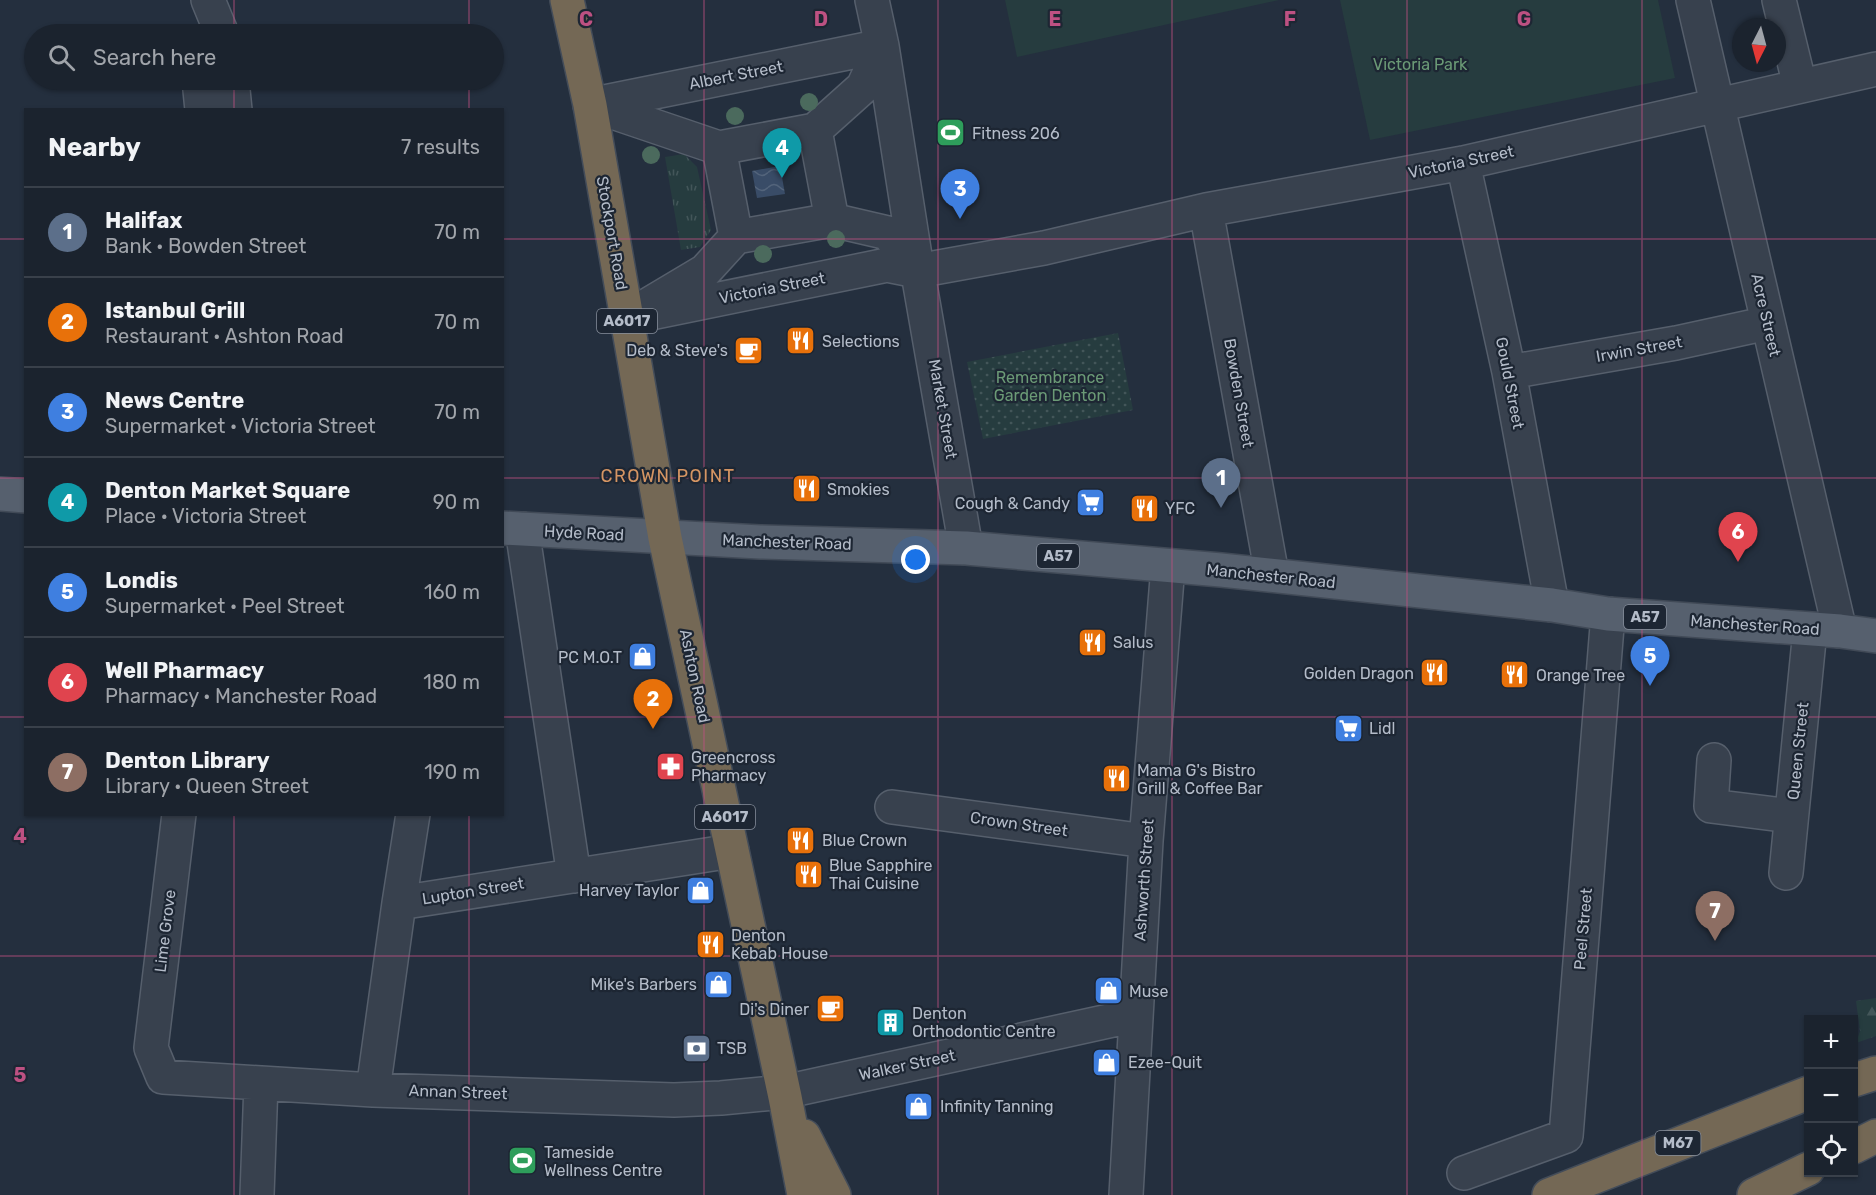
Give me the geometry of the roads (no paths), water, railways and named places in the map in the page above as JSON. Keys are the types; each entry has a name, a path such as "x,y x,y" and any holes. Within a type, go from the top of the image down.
{"highway":[{"name":"Stockport Road","path":"567,0 590,105 665,538"},
{"name":"Ashton Road","path":"665,538 804,1195"},
{"path":"1858,1079 1876,1073"},
{"name":"Ashton Road","path":"784,1094 834,1195"},
{"name":"M67","path":"1549,1195 1804,1095"},
{"path":"1858,1145 1876,1136"},
{"path":"1754,1195 1804,1171"}],"main road":[{"path":"0,494 24,496"},
{"name":"Hyde Road","path":"508,525 665,538"},
{"name":"Manchester Road","path":"665,538 966,548 1272,575 1552,605 1608,615 1825,630 1876,636"}],"street":[{"path":"202,24 207,0"},
{"path":"207,0 218,24"},
{"path":"590,105 719,148 815,130 863,87 882,46 872,0"},
{"name":"Acre Street","path":"1693,0 1768,323 1825,630"},
{"path":"1779,0 1800,86"},
{"name":"Albert Street","path":"590,105 882,46"},
{"name":"Market Street","path":"882,46 917,271 966,548"},
{"name":"Victoria Street","path":"626,318 887,265 917,271 1044,248 1206,210 1463,163 1876,69"},
{"path":"201,90 202,108"},
{"path":"233,90 235,108"},
{"path":"815,130 832,220"},
{"path":"719,148 736,237"},
{"name":"Gould Street","path":"1463,163 1509,372 1552,605"},
{"name":"Bowden Street","path":"1206,210 1272,575"},
{"path":"626,318 705,271 736,237 832,220 888,233 917,271"},
{"name":"Irwin Street","path":"1509,372 1676,344 1768,323"},
{"path":"508,525 574,876"},
{"name":"Ashworth Street","path":"1126,1195 1146,841 1168,566"},
{"name":"Peel Street","path":"1464,1173 1566,1136 1608,615"},
{"name":"Queen Street","path":"1786,873 1791,816 1825,630"},
{"path":"1714,760 1711,806 1791,816"},
{"name":"Crown Street","path":"892,807 1146,841"},
{"name":"Lime Grove","path":"151,1048 179,816"},
{"path":"399,903 413,816"},
{"name":"Lupton Street","path":"373,1090 399,903 732,851"},
{"name":"Walker Street","path":"784,1094 1136,1015"},
{"name":"Annan Street","path":"151,1048 163,1077 373,1090 674,1100 784,1094"},
{"path":"257,1195 261,1083"}],"water":[{"path":"780,166 785,194 757,198 752,171"}],"place":[{"name":"Fitness 206","path":"951,133"},
{"name":"Denton Market Square","path":"782,178"},
{"name":"News Centre","path":"960,219"},
{"name":"Selections","path":"801,341"},
{"name":"Deb & Steve's","path":"749,350"},
{"name":"Smokies","path":"806,489"},
{"name":"Cough & Candy","path":"1091,503"},
{"name":"YFC","path":"1144,508"},
{"name":"Halifax","path":"1221,508"},
{"name":"Well Pharmacy","path":"1738,562"},
{"name":"Salus","path":"1092,642"},
{"name":"PC M.O.T","path":"643,657"},
{"name":"Golden Dragon","path":"1435,673"},
{"name":"Orange Tree","path":"1515,675"},
{"name":"Londis","path":"1650,686"},
{"name":"Lidl","path":"1348,728"},
{"name":"Istanbul Grill","path":"653,729"},
{"name":"Greencross Pharmacy","path":"670,766"},
{"name":"Mama G's Bistro Grill & Coffee Bar","path":"1116,779"},
{"name":"Blue Crown","path":"801,840"},
{"name":"Blue Sapphire Thai Cuisine","path":"808,874"},
{"name":"Harvey Taylor","path":"700,890"},
{"name":"Denton Library","path":"1715,941"},
{"name":"Denton Kebab House","path":"710,944"},
{"name":"Mike's Barbers","path":"718,984"},
{"name":"Muse","path":"1108,991"},
{"name":"Di's Diner","path":"830,1009"},
{"name":"Denton Orthodontic Centre","path":"891,1022"},
{"name":"TSB","path":"696,1048"},
{"name":"Ezee-Quit","path":"1107,1062"},
{"name":"Infinity Tanning","path":"919,1106"},
{"name":"Tameside Wellness Centre","path":"523,1161"}],"district":[{"name":"CROWN POINT","path":"668,476"}],"park label":[{"name":"Victoria Park","path":"1420,64"},
{"name":"Remembrance Garden Denton","path":"1050,386"}]}
